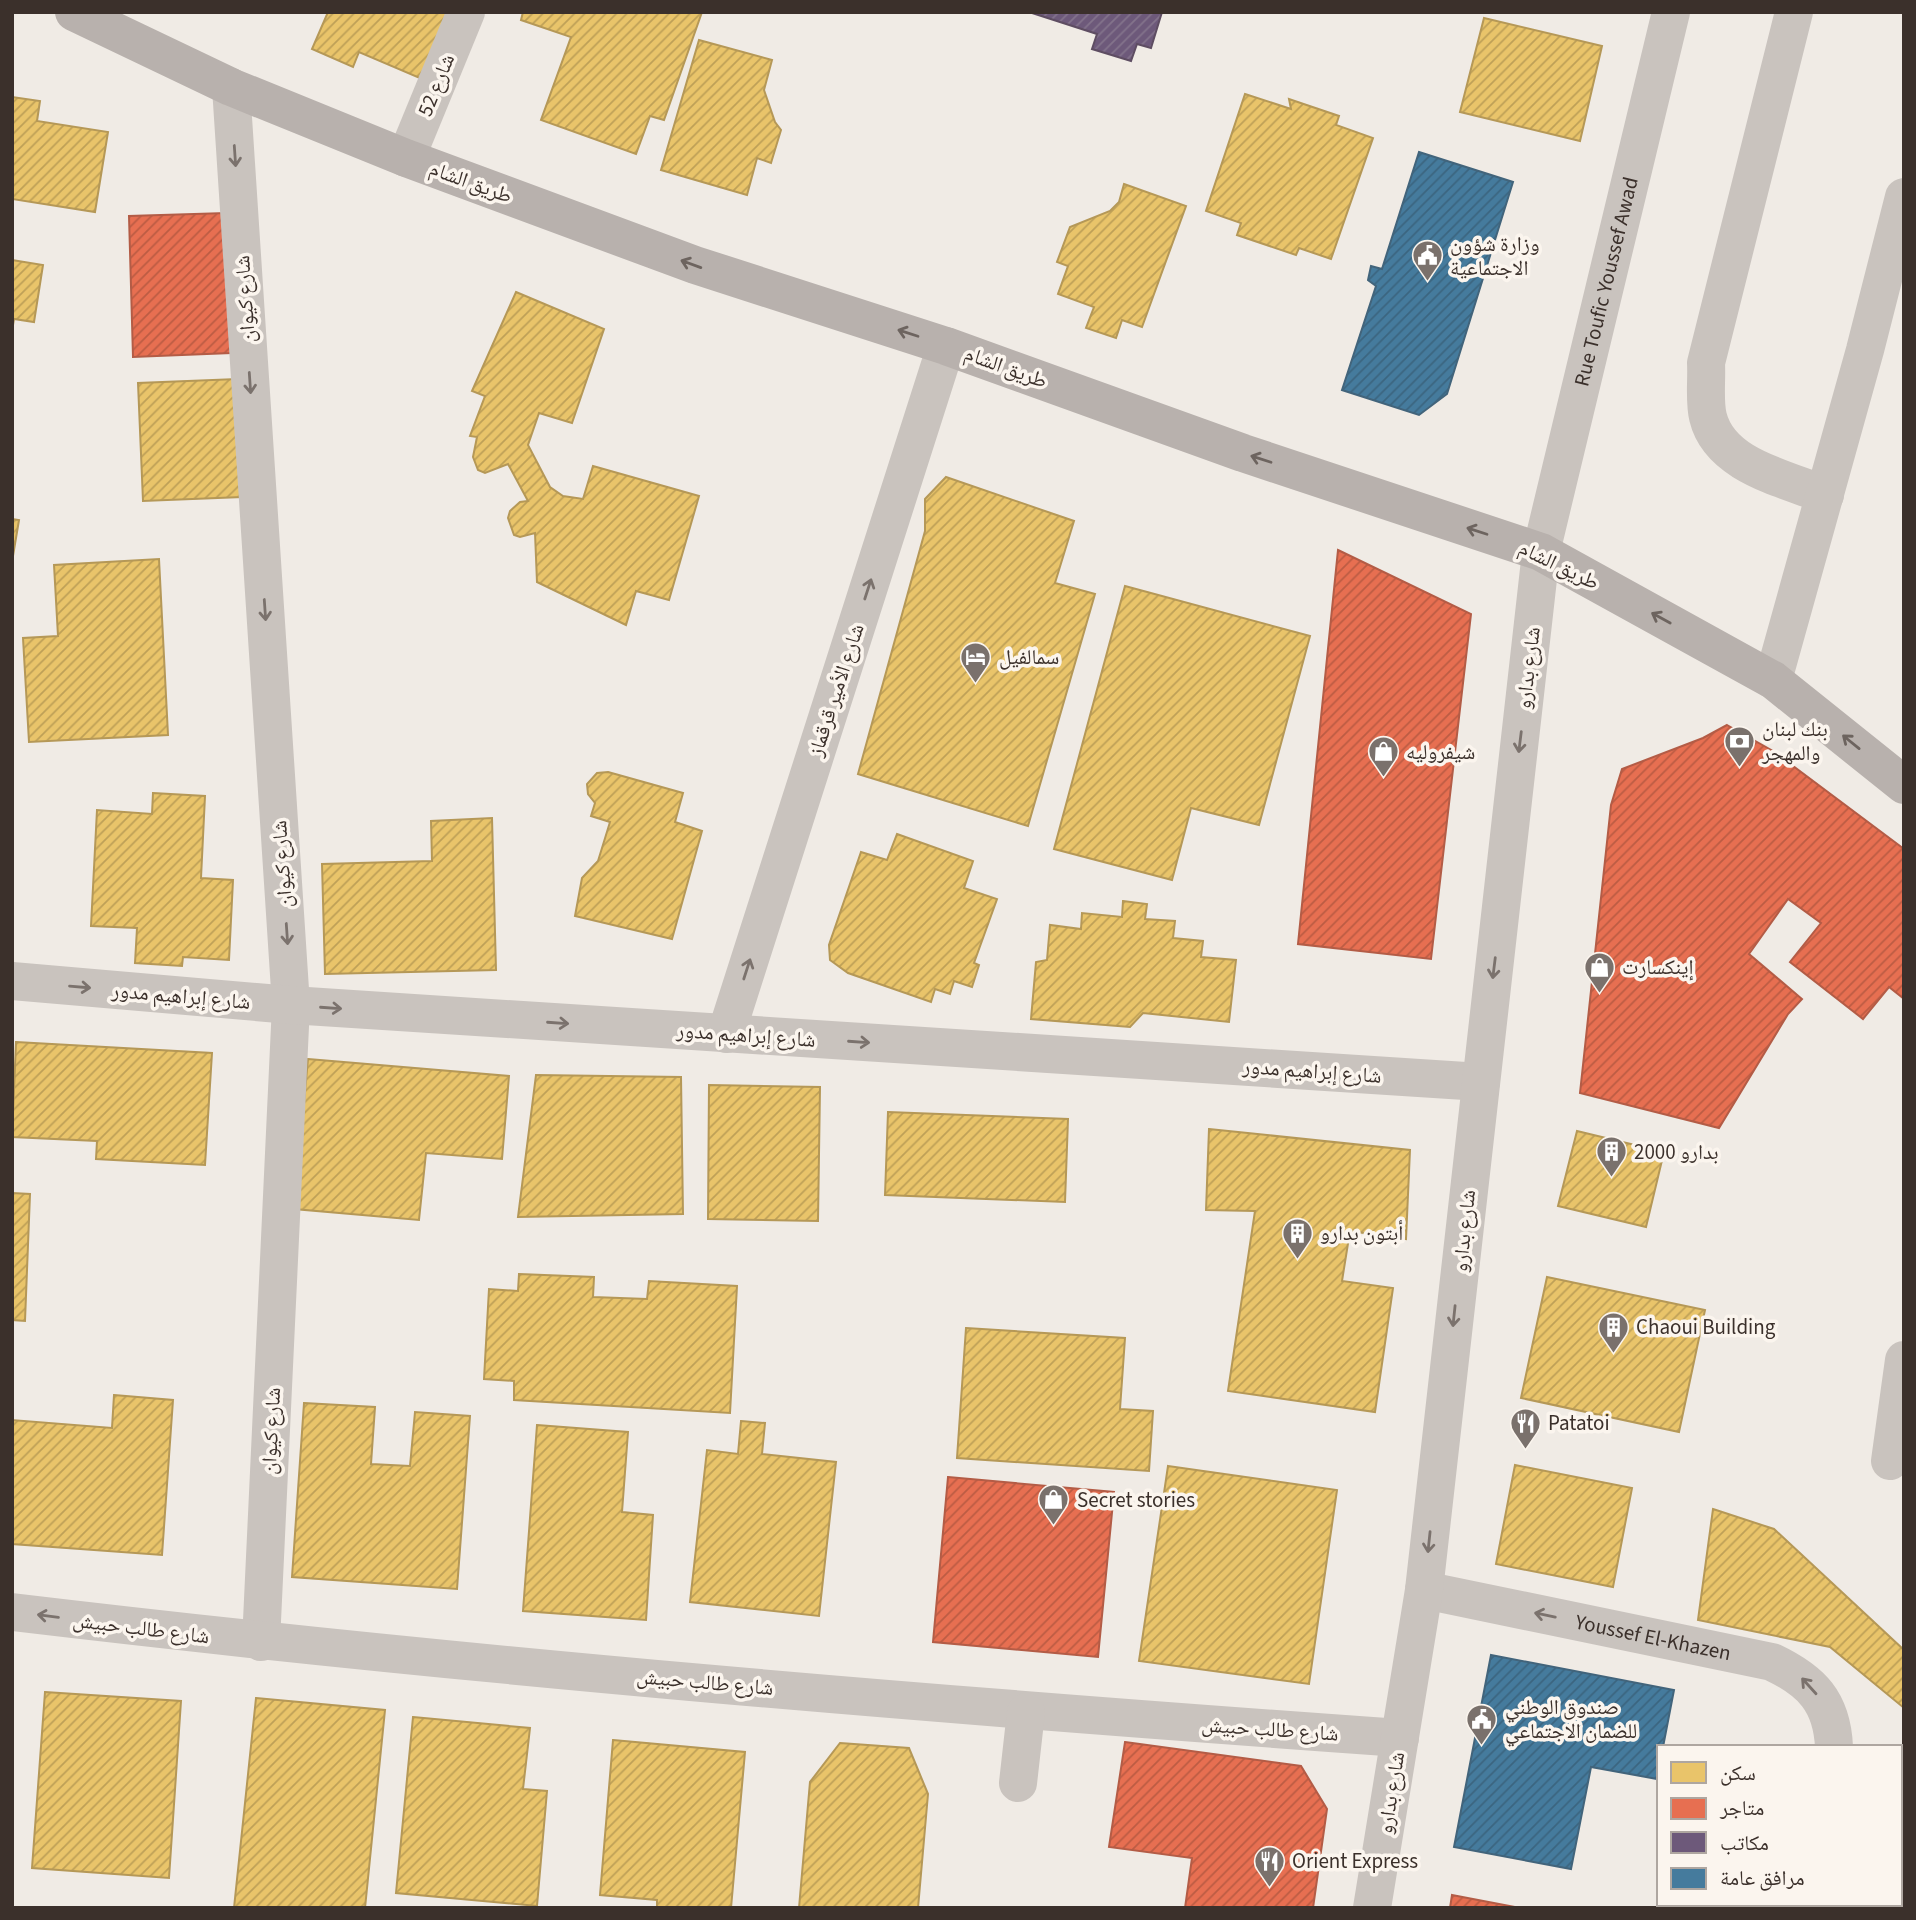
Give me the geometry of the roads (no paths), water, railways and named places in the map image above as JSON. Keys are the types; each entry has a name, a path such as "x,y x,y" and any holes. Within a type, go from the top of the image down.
{"main road":[{"name":"طريق الشام","path":"74,12 231,88 406,158 695,265 946,346 1243,453 1541,552 1773,680 1904,785"}],"street":[{"name":"شارع 52","path":"406,158 466,12"},
{"name":"Rue Toufic Youssef Awad","path":"1541,552 1671,12"},
{"path":"1794,12 1706,363 1708,418 1725,449 1749,464 1825,495"},
{"name":"شارع كيوان","path":"231,88 291,1005 261,1642"},
{"path":"1773,680 1904,197"},
{"name":"شارع الأمير قرقماز","path":"726,1034 946,346"},
{"name":"شارع بدارو","path":"1372,1908 1423,1590 1541,552"},
{"name":"شارع إبراهيم مدور","path":"12,981 291,1005 1481,1082"},
{"path":"1890,1461 1904,1360"},
{"name":"Youssef El-Khazen","path":"1423,1590 1772,1662 1800,1675 1819,1697 1832,1720 1834,1745"},
{"name":"شارع طالب حبيش","path":"12,1612 261,1642 1026,1712 1399,1738"},
{"path":"1018,1783 1026,1712"}],"place":[{"name":"وزارة شؤون الاجتماعية","path":"1427,283"},
{"name":"سمالفيل","path":"976,684"},
{"name":"بنك لبنان والمهجر","path":"1739,768"},
{"name":"شيفروليه","path":"1383,779"},
{"name":"إينكسارت","path":"1599,994"},
{"name":"بدارو 2000","path":"1611,1179"},
{"name":"أبتون بدارو","path":"1297,1260"},
{"name":"Chaoui Building","path":"1613,1354"},
{"name":"Patatoi","path":"1525,1450"},
{"name":"Secret stories","path":"1054,1527"},
{"name":"صندوق الوطني للضمان الاجتماعي","path":"1482,1746"},
{"name":"Orient Express","path":"1269,1888"}]}
